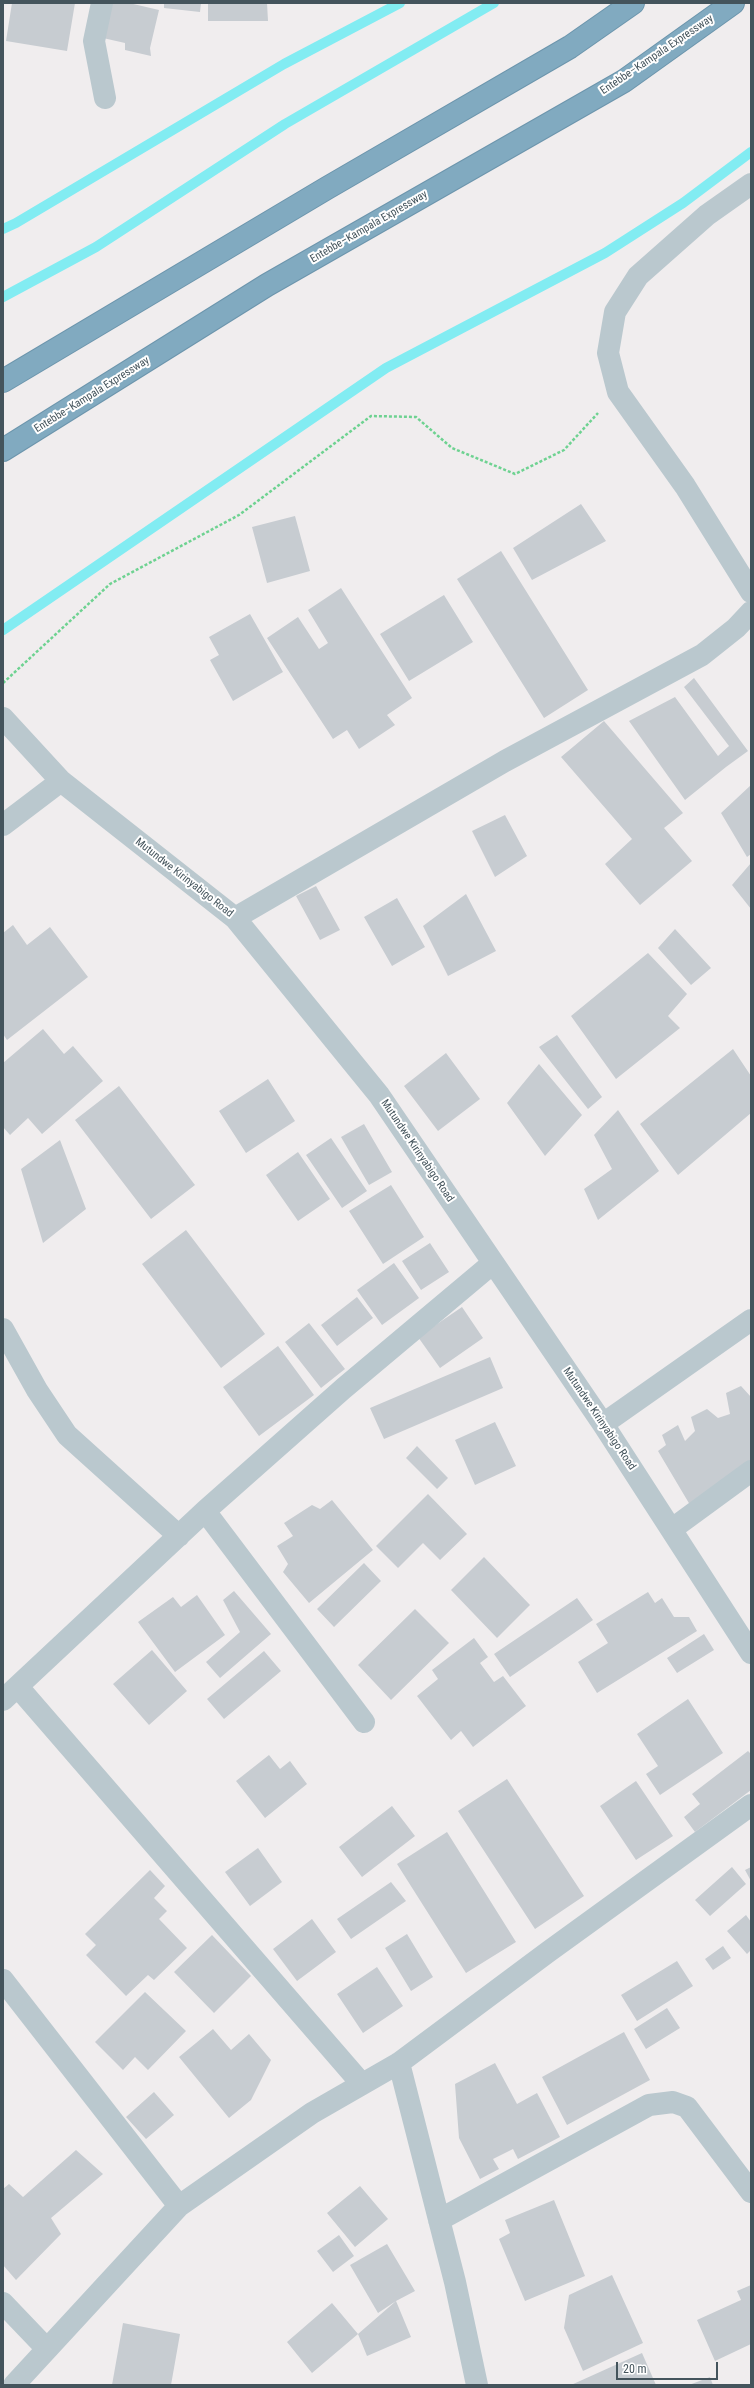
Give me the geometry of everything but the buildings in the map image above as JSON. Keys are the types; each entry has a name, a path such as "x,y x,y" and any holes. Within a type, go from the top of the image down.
{"highway":[{"path":"3,381 327,188 570,47 633,3"},
{"name":"Entebbe–Kampala Expressway","path":"3,450 266,286 624,81 733,3"}],"street":[{"path":"102,3 94,42 105,98"},
{"path":"751,184 707,215 638,276 615,312 608,353 618,392 685,486 751,592"},
{"path":"234,918 505,761 702,655 736,628 751,612"},
{"name":"Mutundwe Kirinyabigo Road","path":"3,718 61,782 234,918 379,1095 603,1424 751,1653"},
{"path":"3,825 61,782"},
{"path":"361,2083 10,1693 205,1511 344,1388 493,1263"},
{"path":"603,1424 751,1320"},
{"path":"3,1329 37,1390 67,1435 179,1536"},
{"path":"672,1529 751,1471"},
{"path":"205,1511 364,1722"},
{"path":"14,2385 46,2348 179,2206 312,2113 361,2083 399,2063 548,1952 751,1805"},
{"path":"3,1980 179,2206"},
{"path":"399,2063 455,2282 476,2385"},
{"path":"439,2220 649,2104 673,2102 687,2107 751,2192"},
{"path":"3,2303 46,2348"}],"path":[{"path":"3,683 110,584 239,514 371,416 416,417 452,448 515,474 564,450 618,392"}],"waterway":[{"path":"3,229 16,223 284,64 400,3"},
{"path":"3,297 96,247 285,124 494,3"},
{"path":"3,630 386,368 605,253 683,203 751,152"}]}
